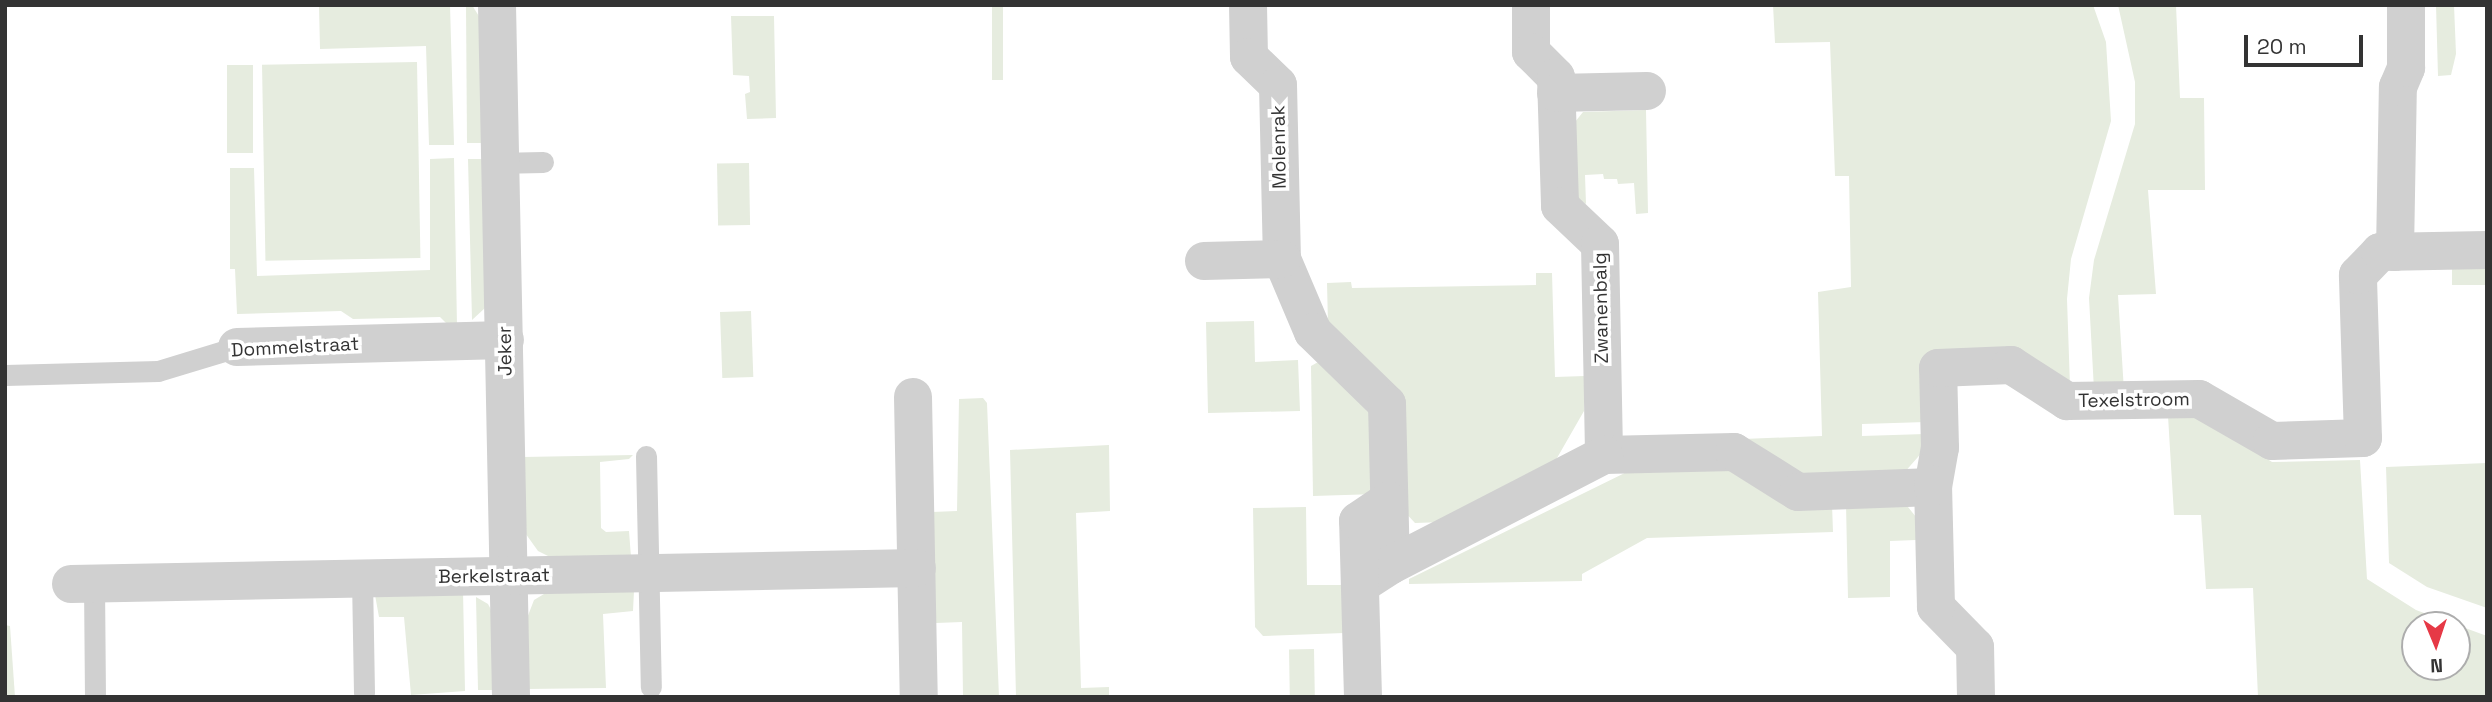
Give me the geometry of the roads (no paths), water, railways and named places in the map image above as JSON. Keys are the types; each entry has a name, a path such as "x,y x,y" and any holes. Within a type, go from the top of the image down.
{"street":[{"name":"Jeker","path":"497,5 511,697"},
{"name":"Molenrak","path":"1248,5 1249,57 1278,85 1282,259 1313,332 1387,404 1389,500 1375,575 1363,697"},
{"name":"Zwanenbalg","path":"1531,5 1531,51 1556,77 1560,206 1600,244 1604,455"},
{"path":"2395,252 2398,87 2406,68 2406,5"},
{"path":"1556,93 1647,92"},
{"name":"Texelstroom","path":"1933,487 1940,448 1938,368 2011,365 2067,401 2199,399 2272,441 2363,438 2358,275 2380,252 2487,250"},
{"path":"1204,261 1282,259"},
{"name":"Dommelstraat","path":"237,347 505,340"},
{"path":"913,397 919,697"},
{"path":"1375,575 1604,455 1734,452 1798,492 1933,487 1936,607 1975,647 1976,697"},
{"name":"Berkelstraat","path":"83,584 917,568"}],"lane":[{"path":"500,163 543,162"},
{"name":"Dommelstraat","path":"5,375 158,371 237,347"},
{"path":"646,456 651,687"},
{"path":"362,578 365,693"},
{"path":"83,584 95,697"}]}
